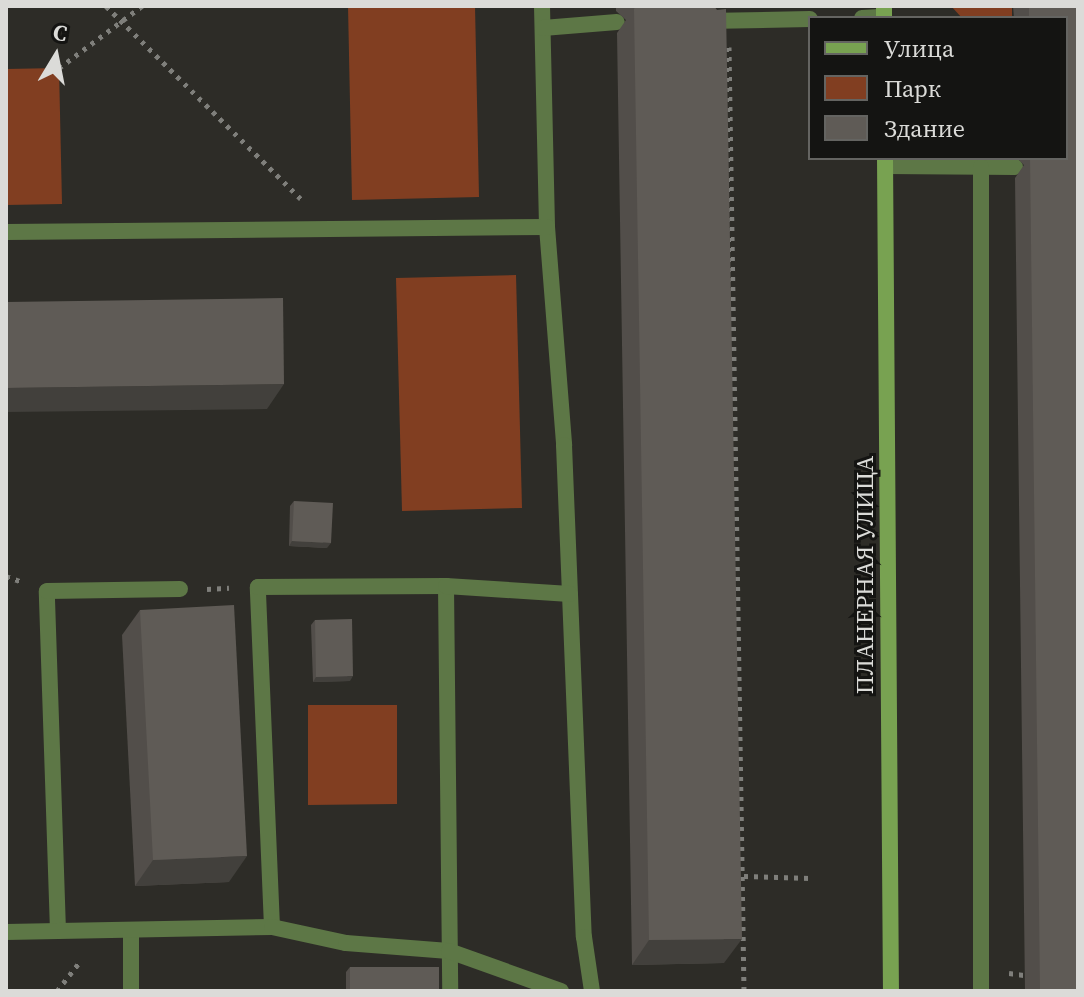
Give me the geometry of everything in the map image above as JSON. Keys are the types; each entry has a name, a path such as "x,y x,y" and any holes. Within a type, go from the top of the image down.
{"main road":[{"name":"ПЛАНЕРНАЯ УЛИЦА","path":"886,162 891,991"}],"lane":[{"path":"542,6 547,227 570,594 584,937 592,991"},
{"path":"700,21 808,19"},
{"path":"543,28 617,22"},
{"path":"886,162 1015,167"},
{"path":"981,167 981,991"},
{"path":"6,232 547,227"},
{"path":"272,927 258,587 446,586 570,594"},
{"path":"446,586 450,991"},
{"path":"58,931 47,591 180,589"},
{"path":"6,932 272,927 346,943 449,951 561,991"},
{"path":"131,930 131,991"}],"path":[{"path":"106,6 330,228"},
{"path":"59,68 142,6"},
{"path":"728,38 744,991"},
{"path":"180,589 258,587"},
{"path":"744,876 810,878"}],"green space":[{"path":"348,6 475,6 479,197 352,200"},
{"path":"951,6 1012,6 1012,16 960,16"},
{"path":"59,68 62,204 6,205 6,69"},
{"path":"516,275 522,508 402,511 396,278"},
{"path":"308,705 397,705 397,804 308,805"}],"building":[{"path":"636,6 714,6 717,10 726,9 742,939 649,940"},
{"path":"1029,6 1078,6 1078,991 1040,991 1030,160 1068,160 1068,16 1029,16"},
{"path":"283,298 284,384 6,388 6,302"},
{"path":"294,501 333,503 331,543 292,541"},
{"path":"234,605 247,856 153,860 140,610"},
{"path":"352,619 353,676 316,677 315,620"},
{"path":"350,967 439,967 439,991 350,991"}]}
